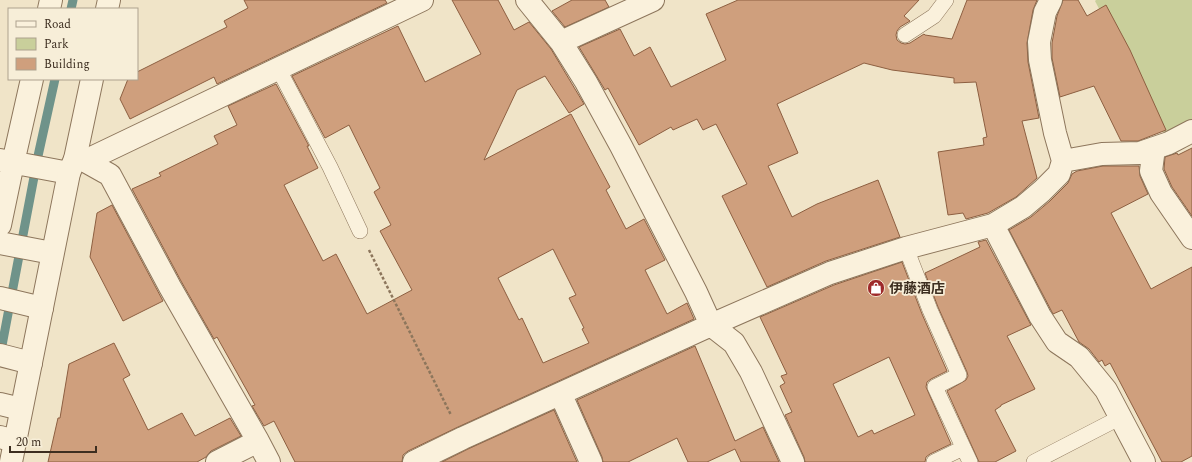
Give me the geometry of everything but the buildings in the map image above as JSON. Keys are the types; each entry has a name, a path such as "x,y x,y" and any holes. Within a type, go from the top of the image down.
{"street":[{"path":"6,161 47,169 76,164 422,0"},
{"path":"527,0 560,42 586,82 621,146 696,292 711,325 734,343 751,372 793,462"},
{"path":"560,42 653,0"},
{"path":"414,462 444,455 462,438 561,395 711,325 830,273 906,248 993,225 1023,207 1042,191 1058,174 1063,161 1055,133 1040,60 1039,42 1045,12 1051,0"},
{"path":"0,225 6,161 32,80"},
{"path":"11,462 8,439 21,409 31,363 31,305 52,253 76,164 92,80"},
{"path":"1063,161 1102,154 1140,153 1169,143 1192,131"},
{"path":"1154,148 1151,171 1161,193 1192,238"},
{"path":"76,164 110,175 170,287 269,462"},
{"path":"993,225 1040,316 1057,342 1079,357 1106,390 1144,462"},
{"path":"0,243 52,253"},
{"path":"0,298 31,305"},
{"path":"5,356 31,363"},
{"path":"561,395 591,462"},
{"path":"0,404 21,409"},
{"path":"217,462 258,441"}],"lane":[{"path":"904,35 934,16 946,0"},
{"path":"278,68 330,168 360,231"},
{"path":"906,248 930,310 959,375 935,388 970,462"},
{"path":"1034,462 1121,417"},
{"path":"934,462 963,448"}],"path":[{"path":"360,231 385,285 462,438"}],"green space":[{"path":"1192,0 1192,131 1169,143 1095,1"}],"waterway":[{"path":"71,8 73,0"},
{"path":"0,356 38,156 55,80"}],"place":[{"name":"伊藤酒店","path":"876,288"}]}
